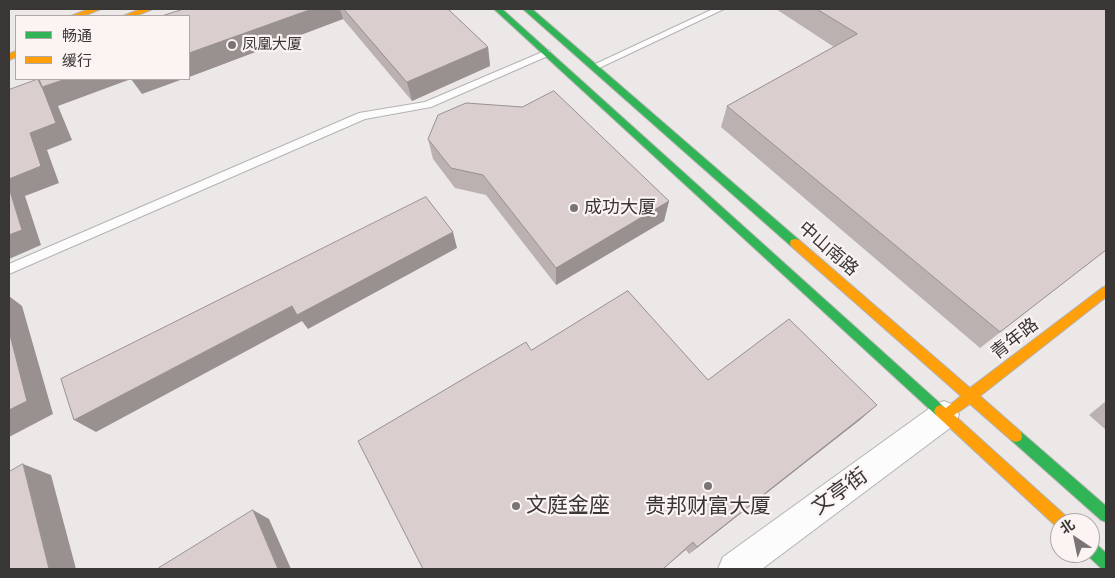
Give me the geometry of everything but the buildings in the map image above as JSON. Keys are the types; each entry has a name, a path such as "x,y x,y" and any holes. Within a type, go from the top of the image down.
{"main road":[{"path":"78,15 98,9"},
{"path":"130,15 149,9"},
{"path":"498,9 1052,513"},
{"name":"中山南路","path":"527,9 1106,515"},
{"name":"青年路","path":"944,415 1106,291"}],"street":[{"name":"文亭街","path":"735,569 944,415"}],"lane":[{"path":"594,67 720,9"},
{"path":"9,269 363,116 427,105 546,53"}],"traffic: fast":[{"path":"498,9 940,411"},
{"path":"527,9 795,243"},
{"path":"1016,436 1106,515"},
{"path":"1100,557 1106,563"}],"traffic: slow":[{"path":"78,15 97,9"},
{"path":"130,15 149,9"},
{"path":"9,57 15,54"},
{"path":"795,243 1016,436"},
{"path":"952,410 1106,291"},
{"path":"940,411 1052,513"}],"place":[{"name":"凤凰大厦","path":"232,45"},
{"name":"成功大厦","path":"574,208"},
{"name":"贵邦财富大厦","path":"708,486"},
{"name":"文庭金座","path":"516,506"}]}
